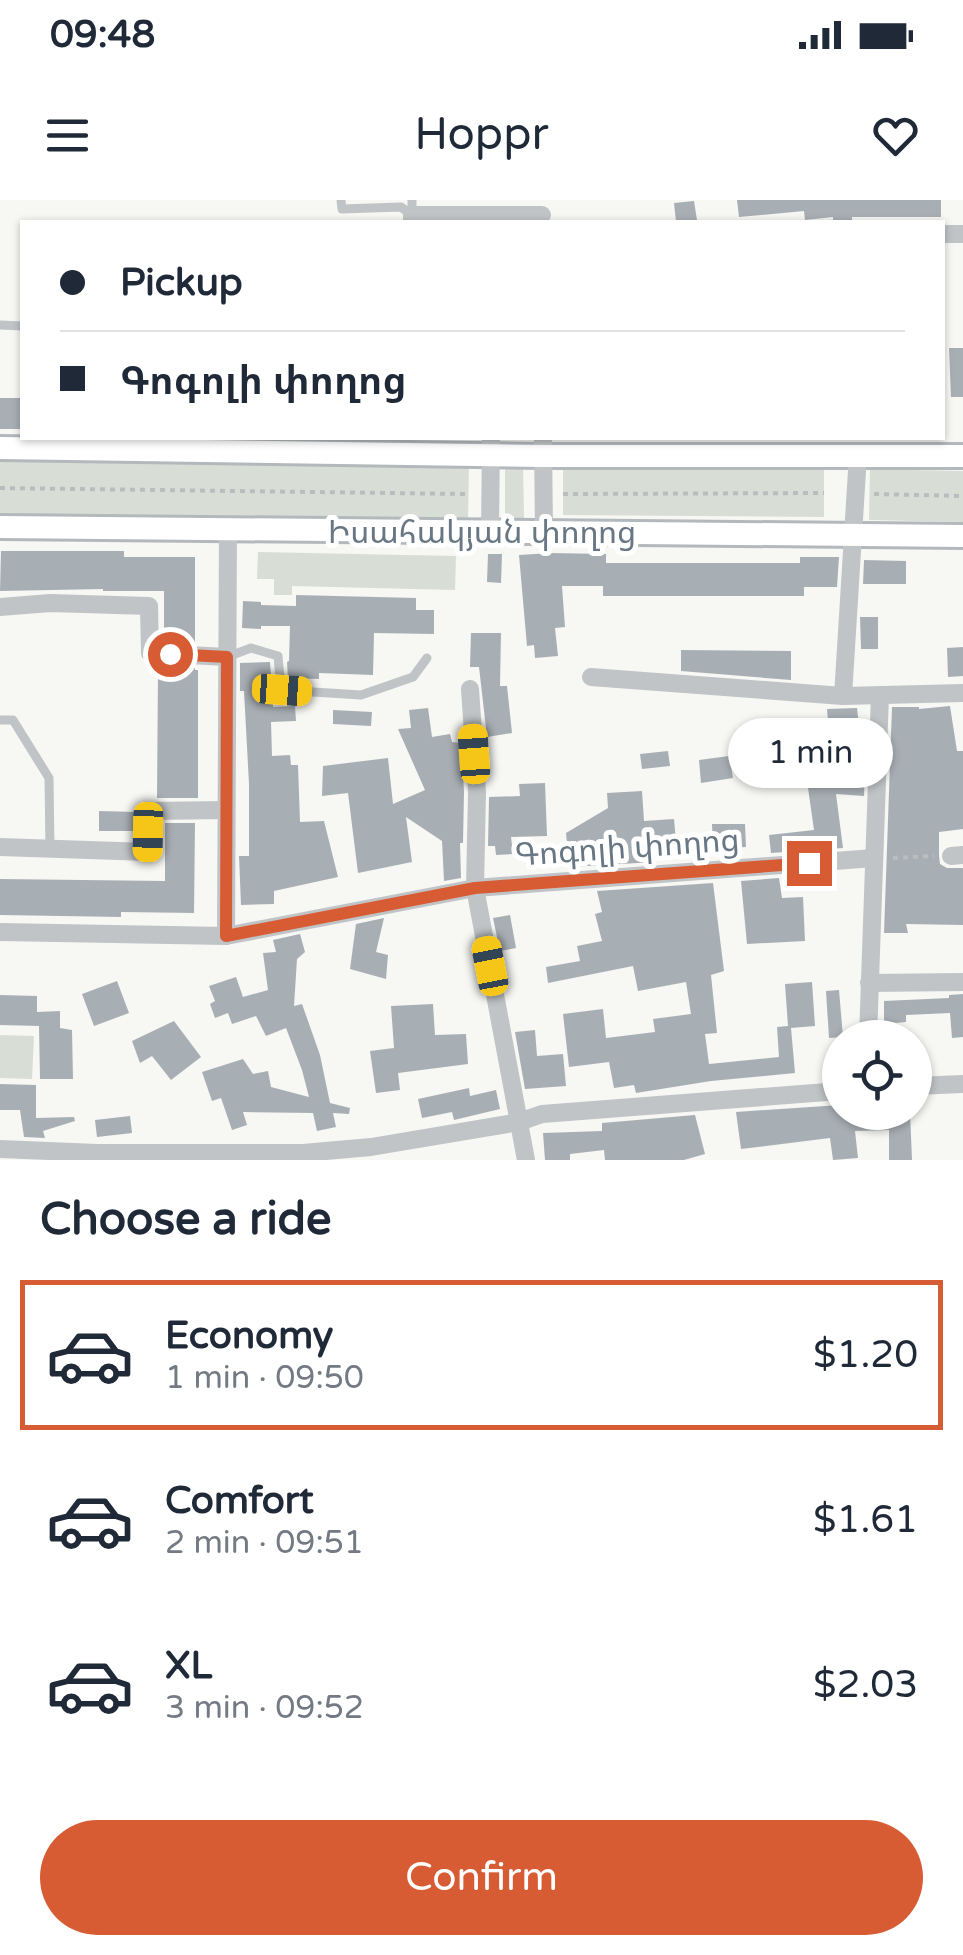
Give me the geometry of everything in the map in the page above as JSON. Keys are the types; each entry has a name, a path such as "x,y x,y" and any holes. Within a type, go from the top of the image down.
{"street":[{"path":"412,213 542,212"},
{"path":"490,532 491,446"},
{"path":"543,446 544,532"},
{"path":"0,448 543,446 858,455 890,446 963,456"},
{"path":"843,696 858,455"},
{"name":"Իսահակյան փողոց","path":"0,528 963,536"},
{"path":"226,936 228,530"},
{"path":"0,607 50,603 148,606 150,653 227,657"},
{"path":"591,677 843,696 963,693"},
{"path":"470,689 477,792 475,888 526,1160"},
{"path":"869,1020 880,696"},
{"path":"0,847 148,852 149,811 226,810"},
{"name":"Գոգոլի փողոց","path":"0,932 226,936 475,888 874,858"},
{"path":"870,983 963,982"},
{"path":"932,1085 963,1084"},
{"path":"0,1149 303,1153 371,1148 520,1122 542,1114 822,1092"}],"lane":[{"path":"341,205 401,207 412,213"},
{"path":"227,657 250,648 278,656 282,690 361,695 413,677 427,658"},
{"path":"0,720 13,720 49,778 50,849"}],"path":[{"path":"0,488 468,494"},
{"path":"563,494 824,493"},
{"path":"870,494 963,496"},
{"path":"874,858 957,856"}],"shaded area":[{"path":"0,458 469,463 468,521 0,516"},
{"path":"505,465 523,465 524,518 505,518"},
{"path":"563,468 824,470 824,517 563,515"},
{"path":"870,469 963,471 963,522 869,520"},
{"path":"258,552 456,556 455,590 292,586 292,595 274,595 274,579 257,579"},
{"path":"0,1035 34,1036 32,1079 0,1078"}],"building":[{"path":"737,200 941,200 941,217 805,220 804,211 739,217"},
{"path":"694,201 697,220 676,220 674,203"},
{"path":"949,348 963,348 963,397 951,397"},
{"path":"0,398 20,398 20,429 0,429"},
{"path":"1,551 124,551 124,557 195,557 195,643 164,641 164,591 0,591"},
{"path":"488,554 502,554 501,583 487,582"},
{"path":"606,554 606,563 800,563 800,557 839,557 837,587 804,587 804,596 603,596 603,586 562,586 565,627 555,628 558,656 535,658 534,645 527,646 519,555"},
{"path":"864,560 906,561 906,584 863,584"},
{"path":"296,595 416,598 416,610 434,610 434,634 374,633 373,675 319,673 319,679 288,678 290,626 242,628 243,601 296,606"},
{"path":"860,617 878,617 878,649 861,649"},
{"path":"471,633 501,633 500,686 507,686 512,733 487,737 479,667 470,667"},
{"path":"963,647 963,676 948,677 947,648"},
{"path":"681,650 791,651 791,680 681,671"},
{"path":"270,662 273,707 295,706 296,721 271,722 272,756 290,755 291,765 298,765 300,822 324,821 338,877 274,891 274,904 241,905 239,856 249,856 249,784 240,663"},
{"path":"164,666 198,670 198,798 157,798 158,670 164,670"},
{"path":"950,706 957,751 963,751 963,829 939,832 939,856 940,864 947,868 963,868 963,925 906,924 908,933 884,933 892,707"},
{"path":"428,708 432,737 450,734 452,742 461,743 461,878 444,881 442,841 406,817 412,862 358,873 348,793 322,796 323,766 388,758 393,804 425,790 398,729 411,728 409,710"},
{"path":"857,708 861,743 866,743 864,796 836,794 843,848 771,853 769,835 814,830 808,788 830,785 827,709"},
{"path":"333,710 372,712 371,726 333,724"},
{"path":"668,751 670,766 642,769 640,754"},
{"path":"729,756 733,778 701,783 699,760"},
{"path":"545,783 547,836 511,837 513,854 496,855 495,846 488,846 489,797 520,796 519,784"},
{"path":"642,791 644,821 674,819 677,852 653,854 655,862 569,867 566,833 608,808 607,793"},
{"path":"99,811 136,812 135,831 99,831"},
{"path":"165,823 195,823 194,913 121,912 121,917 0,915 0,879 165,881"},
{"path":"712,824 745,824 746,847 713,849"},
{"path":"779,878 782,898 803,897 805,941 747,944 741,881"},
{"path":"713,883 724,971 711,975 717,1033 705,1034 709,1064 779,1057 777,1027 788,1026 785,984 812,982 815,1026 791,1028 795,1073 636,1093 634,1085 614,1088 609,1062 569,1067 563,1014 603,1009 606,1038 655,1032 653,1019 691,1014 686,982 638,991 633,966 548,983 546,967 580,961 577,946 602,941 595,914 602,912 597,891"},
{"path":"510,915 516,948 500,951 493,918"},
{"path":"384,918 376,952 388,955 386,979 350,969 356,924"},
{"path":"300,934 305,952 297,959 294,1006 302,1004 320,1055 330,1103 350,1108 349,1114 333,1113 336,1127 317,1131 313,1113 243,1112 247,1125 232,1130 221,1098 212,1101 202,1072 243,1059 253,1074 268,1071 271,1087 309,1097 286,1028 266,1036 256,1016 232,1024 228,1013 215,1018 210,1004 215,1001 209,986 236,977 243,997 268,990 263,953 276,952 273,940"},
{"path":"117,981 129,1013 94,1026 82,994"},
{"path":"839,990 842,1020 828,1020 826,991"},
{"path":"963,994 963,1037 952,1038 950,1013 884,1020 884,1001"},
{"path":"0,995 37,996 37,1012 60,1011 60,1028 72,1030 73,1079 40,1079 39,1026 0,1025"},
{"path":"433,1004 435,1035 466,1034 468,1064 398,1073 400,1090 376,1093 370,1051 394,1048 391,1006"},
{"path":"174,1021 201,1057 171,1080 152,1056 140,1063 132,1041"},
{"path":"535,1030 537,1056 563,1054 566,1086 525,1089 515,1032"},
{"path":"0,1084 36,1085 36,1118 74,1117 75,1121 43,1131 45,1138 24,1137 20,1110 0,1110"},
{"path":"469,1088 470,1096 496,1090 500,1109 454,1120 452,1112 422,1118 418,1099"},
{"path":"822,1106 822,1130 889,1130 855,1131 858,1158 833,1160 830,1138 741,1149 736,1112"},
{"path":"695,1115 705,1154 684,1160 605,1160 604,1150 570,1154 570,1160 545,1160 543,1133 602,1131 602,1123"},
{"path":"130,1116 132,1133 97,1137 95,1120"},
{"path":"889,1130 911,1130 912,1160 889,1160"}],"route":[{"path":"170,654 227,657 226,936 475,888 809,863"}]}
